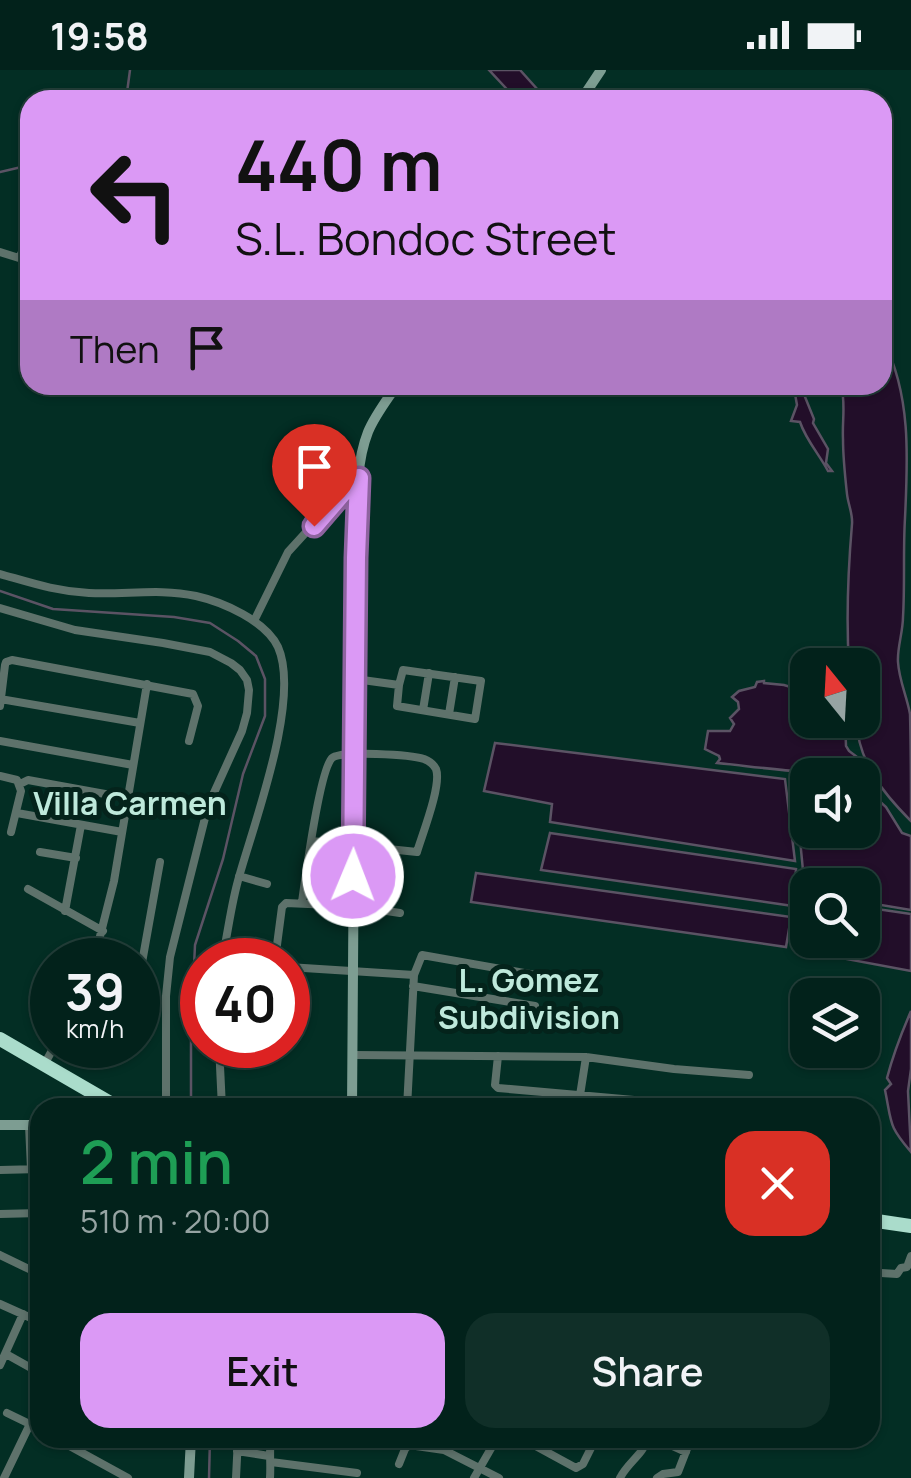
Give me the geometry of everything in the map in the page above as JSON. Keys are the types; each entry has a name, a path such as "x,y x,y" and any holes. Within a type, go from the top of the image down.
{"highway":[{"path":"0,1038 30,1056"},
{"path":"49,1068 102,1098"},
{"path":"880,1221 911,1226"}],"street":[{"path":"352,1098 359,478 366,438 390,395"},
{"path":"254,620 288,552 359,478"},
{"path":"0,574 62,591 200,596 254,620 271,634 283,665 283,699 276,744 239,876 226,938"},
{"path":"0,608 75,630 210,652 231,663 247,680 247,713 208,806 170,958 166,1098"},
{"path":"140,724 0,702 5,665 12,660 194,694 198,706 189,741"},
{"path":"404,670 428,673 481,681 475,718 397,706 404,670"},
{"path":"423,710 428,673"},
{"path":"449,714 455,677"},
{"path":"355,679 399,685"},
{"path":"101,938 147,684"},
{"path":"0,741 133,765"},
{"path":"302,902 312,841 328,765 335,755 355,753 425,760 435,767 437,778 417,852 312,841"},
{"path":"0,776 14,778 20,784"},
{"path":"20,784 28,780 127,798"},
{"path":"11,832 20,784"},
{"path":"16,813 122,832"},
{"path":"66,910 81,825"},
{"path":"40,852 76,858"},
{"path":"146,938 160,862"},
{"path":"239,876 267,884"},
{"path":"28,889 103,932"},
{"path":"277,938 286,903 400,912"},
{"path":"407,1098 413,986 420,957 425,954 542,976"},
{"path":"310,969 414,976"},
{"path":"413,986 536,1006"},
{"path":"352,1054 586,1057 749,1075"},
{"path":"498,1056 498,1088 604,1098"},
{"path":"580,1096 586,1057"},
{"path":"219,1068 221,1098"},
{"path":"0,1125 30,1125"},
{"path":"0,1170 30,1169"},
{"path":"0,1214 30,1212"},
{"path":"0,1256 30,1270"},
{"path":"881,1273 896,1274 906,1267 911,1256"},
{"path":"0,1304 30,1317"},
{"path":"0,1366 23,1314"},
{"path":"6,1354 30,1367"},
{"path":"4,1478 30,1424 7,1414"},
{"path":"73,1448 128,1478"},
{"path":"190,1478 191,1448"},
{"path":"236,1478 237,1448"},
{"path":"270,1478 271,1448"},
{"path":"399,1464 406,1448"},
{"path":"430,1448 444,1450 499,1478"},
{"path":"474,1478 491,1448"},
{"path":"539,1448 580,1468 591,1448"},
{"path":"620,1478 645,1448"},
{"path":"676,1448 686,1452"},
{"path":"657,1478 678,1472 687,1448"},
{"path":"237,1452 357,1472"}],"shaded area":[{"path":"489,70 520,70 538,90 508,90"},
{"path":"892,361 906,426 904,605 898,662 910,714 911,821 880,785 880,758 865,758 859,738 880,738 880,648 849,648 852,520 842,395 892,395"},
{"path":"795,395 804,395 813,423 828,449 826,463 832,471 828,471 800,422 791,421 797,405"},
{"path":"757,682 790,687 790,738 846,738 846,746 857,758 790,758 790,771 717,763 719,756 705,749 708,731 730,731 734,724 730,718 739,709 732,697 755,687"},
{"path":"495,743 785,779 790,848 793,848 795,861 550,822 552,804 484,791"},
{"path":"880,802 902,833 911,836 911,910 880,905 880,868 803,868 801,848 880,848"},
{"path":"550,833 790,868 790,906 541,870"},
{"path":"476,873 790,917 790,923 786,947 471,902"},
{"path":"880,909 911,914 911,971 841,958 880,958"},
{"path":"911,1011 911,1152 892,1124 885,1090 891,1084 887,1078"}],"waterway":[{"path":"127,90 130,70"},
{"path":"0,172 20,167"},
{"path":"0,591 53,609 210,623 256,656 265,679 265,716 243,774 223,859 195,945 191,1098"},
{"path":"209,1478 210,1448"}],"district":[{"name":"Villa Carmen","path":"130,803"},
{"name":"L. Gomez Subdivision","path":"529,998"}],"route":[{"path":"314,526 359,478 353,876"}]}
